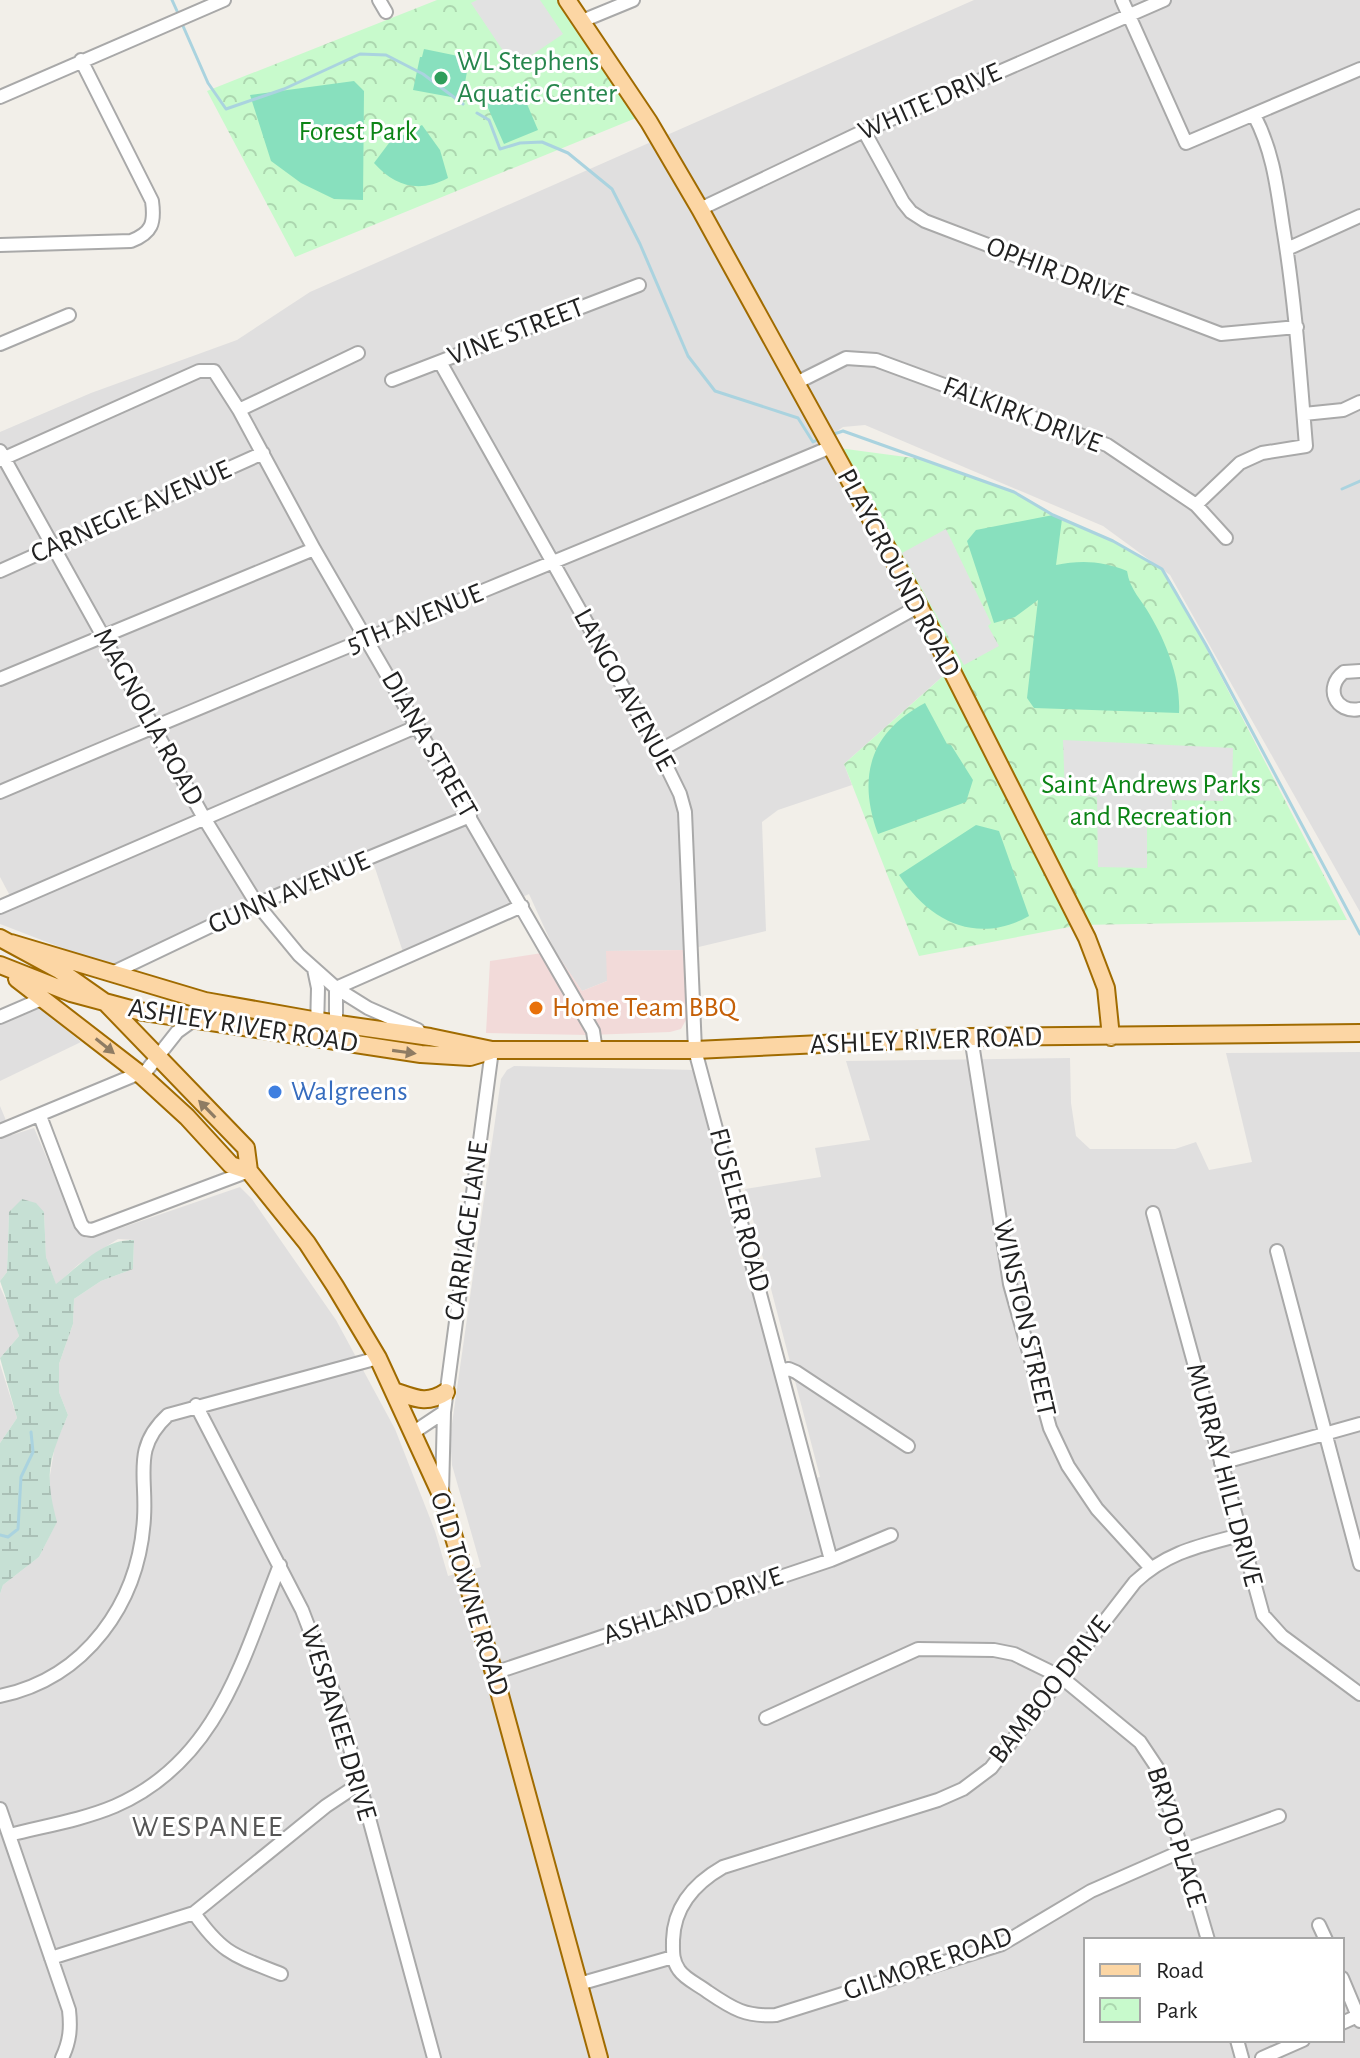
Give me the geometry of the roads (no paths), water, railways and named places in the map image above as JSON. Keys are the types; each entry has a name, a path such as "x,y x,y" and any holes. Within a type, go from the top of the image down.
{"main road":[{"name":"PLAYGROUND ROAD","path":"567,0 649,122 700,209 919,606 1087,938 1106,988 1111,1037"},
{"name":"ASHLEY RIVER ROAD","path":"6,940 205,1001 492,1050 695,1050 971,1037 1360,1033"},
{"path":"0,966 140,1074 187,1117 231,1165 249,1171 246,1148 106,1003 59,970 6,940"},
{"name":"ASHLEY RIVER ROAD","path":"0,966 71,993 138,1011 421,1054 470,1057 492,1050"},
{"name":"OLD TOWNE ROAD","path":"249,1171 307,1243 378,1358 442,1497 494,1673 599,2058"},
{"path":"394,1391 421,1400 435,1399 446,1392"}],"street":[{"path":"0,97 224,0"},
{"path":"582,21 633,0"},
{"path":"1122,0 1186,143 1360,69"},
{"name":"WHITE DRIVE","path":"700,209 864,131 1164,0"},
{"path":"0,245 131,241 152,228 152,201 81,60"},
{"path":"1196,505 1240,463 1262,453 1306,446 1297,327 1274,164 1267,139 1254,115"},
{"name":"OPHIR DRIVE","path":"864,131 903,202 925,221 1221,334 1297,327"},
{"path":"1287,249 1360,216"},
{"name":"VINE STREET","path":"392,380 639,285"},
{"path":"0,344 69,315"},
{"path":"239,410 358,353"},
{"name":"FALKIRK DRIVE","path":"796,383 846,358 876,360 1107,445 1196,505 1226,538"},
{"name":"LANGO AVENUE","path":"440,362 659,751 680,794 685,812 695,1050"},
{"name":"DIANA STREET","path":"1,457 199,371 214,371 593,1031 596,1051"},
{"path":"1304,414 1343,410 1360,402"},
{"name":"5TH AVENUE","path":"0,792 831,447"},
{"name":"CARNEGIE AVENUE","path":"0,571 263,453"},
{"name":"MAGNOLIA ROAD","path":"1,457 204,818 257,904 314,969 336,988 368,1008 408,1027 492,1050"},
{"path":"0,679 314,549"},
{"path":"659,751 919,606"},
{"path":"1360,671 1344,672 1334,681 1333,688 1336,702 1341,707 1360,709"},
{"path":"1,903 418,726"},
{"name":"GUNN AVENUE","path":"110,974 257,904 470,816"},
{"path":"336,1042 336,988 522,906"},
{"path":"314,969 318,988 316,1039"},
{"path":"0,1017 44,998"},
{"path":"0,1131 147,1070 177,1032 195,1019"},
{"name":"WINSTON STREET","path":"971,1037 1010,1284 1050,1428 1068,1466 1097,1509 1150,1567"},
{"name":"CARRIAGE LANE","path":"442,1497 446,1392 492,1050"},
{"name":"FUSELER ROAD","path":"695,1050 783,1370 831,1560"},
{"path":"40,1116 85,1229 92,1230 249,1171"},
{"name":"MURRAY HILL DRIVE","path":"1153,1213 1263,1615 1282,1636 1360,1694"},
{"path":"1277,1251 1360,1564"},
{"path":"0,1696 24,1691 46,1680 91,1646 113,1620 130,1589 140,1556 147,1439 154,1427 168,1415 196,1405 378,1358"},
{"path":"783,1370 796,1372 908,1446"},
{"name":"WESPANEE DRIVE","path":"196,1405 302,1610 338,1704 434,2058"},
{"path":"414,1432 444,1412"},
{"path":"1221,1463 1360,1424"},
{"name":"ASHLAND DRIVE","path":"494,1673 831,1560 891,1535"},
{"name":"BAMBOO DRIVE","path":"673,1957 673,1934 678,1912 705,1877 723,1867 938,1800 963,1789 991,1768 1135,1582 1150,1567 1177,1553 1240,1535"},
{"path":"9,1835 91,1815 117,1805 149,1787 199,1743 219,1715 280,1565"},
{"name":"BRYJO PLACE","path":"766,1718 918,1649 1004,1652 1061,1677 1131,1733 1150,1754 1158,1769 1207,1938"},
{"path":"51,1958 194,1913 326,1806 359,1784"},
{"path":"0,1809 69,2010 69,2043 62,2058"},
{"name":"GILMORE ROAD","path":"673,1957 680,1972 733,2010 758,2016 776,2015 1002,1944 1091,1891 1182,1851 1279,1816"},
{"path":"194,1913 211,1938 230,1954 281,1974"},
{"path":"1319,1925 1325,1938"},
{"path":"579,1984 673,1957"},
{"path":"1344,1983 1359,2017"},
{"path":"1262,2058 1298,2042"}],"waterway":[{"path":"172,0 177,11"},
{"path":"183,26 208,83 226,109 284,89 360,54 386,55 423,74 463,104"},
{"path":"477,113 489,120 500,149 520,143 542,142 568,153 612,189 640,244 688,356 715,391 798,418 813,442 817,440"},
{"path":"834,434 843,431 1014,492 1053,515 1113,541 1162,569 1206,645 1360,934"},
{"path":"1342,489 1360,481"},
{"path":"0,1535 8,1537 18,1529 21,1477 33,1452 31,1432"}],"place":[{"name":"WL Stephens Aquatic Center","path":"441,78"},
{"name":"Home Team BBQ","path":"536,1008"},
{"name":"Walgreens","path":"275,1092"}],"district":[{"name":"WESPANEE","path":"208,1827"}],"park label":[{"name":"Forest Park","path":"358,132"},
{"name":"Saint Andrews Parks and Recreation","path":"1151,801"}]}
